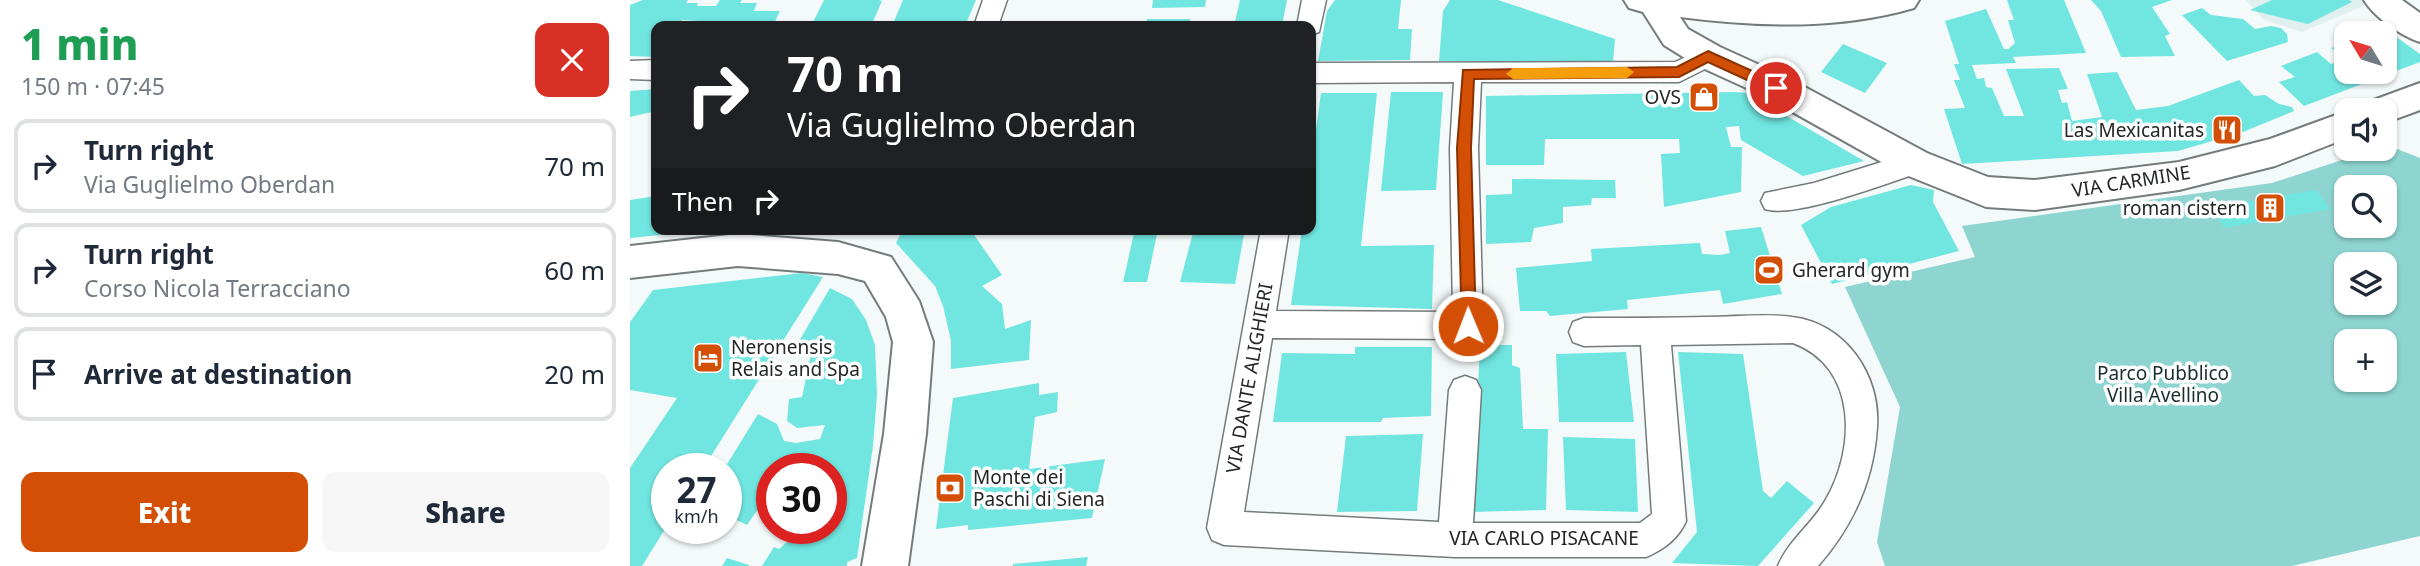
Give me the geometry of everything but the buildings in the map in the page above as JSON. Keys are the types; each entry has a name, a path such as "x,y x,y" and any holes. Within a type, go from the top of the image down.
{"street":[{"path":"988,21 995,0"},
{"path":"1311,21 1314,0"},
{"path":"1647,1 1723,11 1781,12 1839,10 1903,0"},
{"path":"2380,0 2420,30"},
{"name":"VIA CARMINE","path":"1647,1 1676,37 1708,56 1776,88 1914,163 1986,192 2035,195 2179,176 2275,152 2334,129"},
{"path":"1316,73 1679,72 1708,56"},
{"path":"1257,324 1468,326 1464,148 1468,74"},
{"path":"2397,105 2420,96"},
{"path":"1775,201 1814,194 1914,163"},
{"name":"VIA DANTE ALIGHIERI","path":"1224,528 1274,235"},
{"path":"630,262 738,250 838,258 877,268 905,313 913,342 905,435 885,566"},
{"path":"1584,332 1793,330 1815,335 1835,349 1856,381 1862,410 1858,454 1845,497 1827,529 1795,566"},
{"name":"VIA CARLO PISACANE","path":"1224,528 1455,540 1646,540 1669,521 1655,332"},
{"path":"1455,540 1465,390"}],"shaded area":[{"path":"2246,0 2362,0 2368,4 2302,32 2264,20"}],"green space":[{"name":"Parco Pubblico Villa Avellino","path":"2397,149 2420,158 2420,536 2292,566 1885,566 1877,542 1900,407 1845,287 1975,257 1962,226 2272,183 2339,161 2397,161"}],"slow traffic":[{"path":"1513,74 1627,72"}],"place":[{"name":"OVS","path":"1704,97"},
{"name":"Las Mexicanitas","path":"2227,130"},
{"name":"roman cistern","path":"2270,208"},
{"name":"Gherard gym","path":"1769,270"},
{"name":"Neronensis Relais and Spa","path":"708,358"},
{"name":"Monte dei Paschi di Siena","path":"950,488"}],"route":[{"path":"1468,326 1464,148 1468,74 1679,72 1708,56 1776,88"}]}
